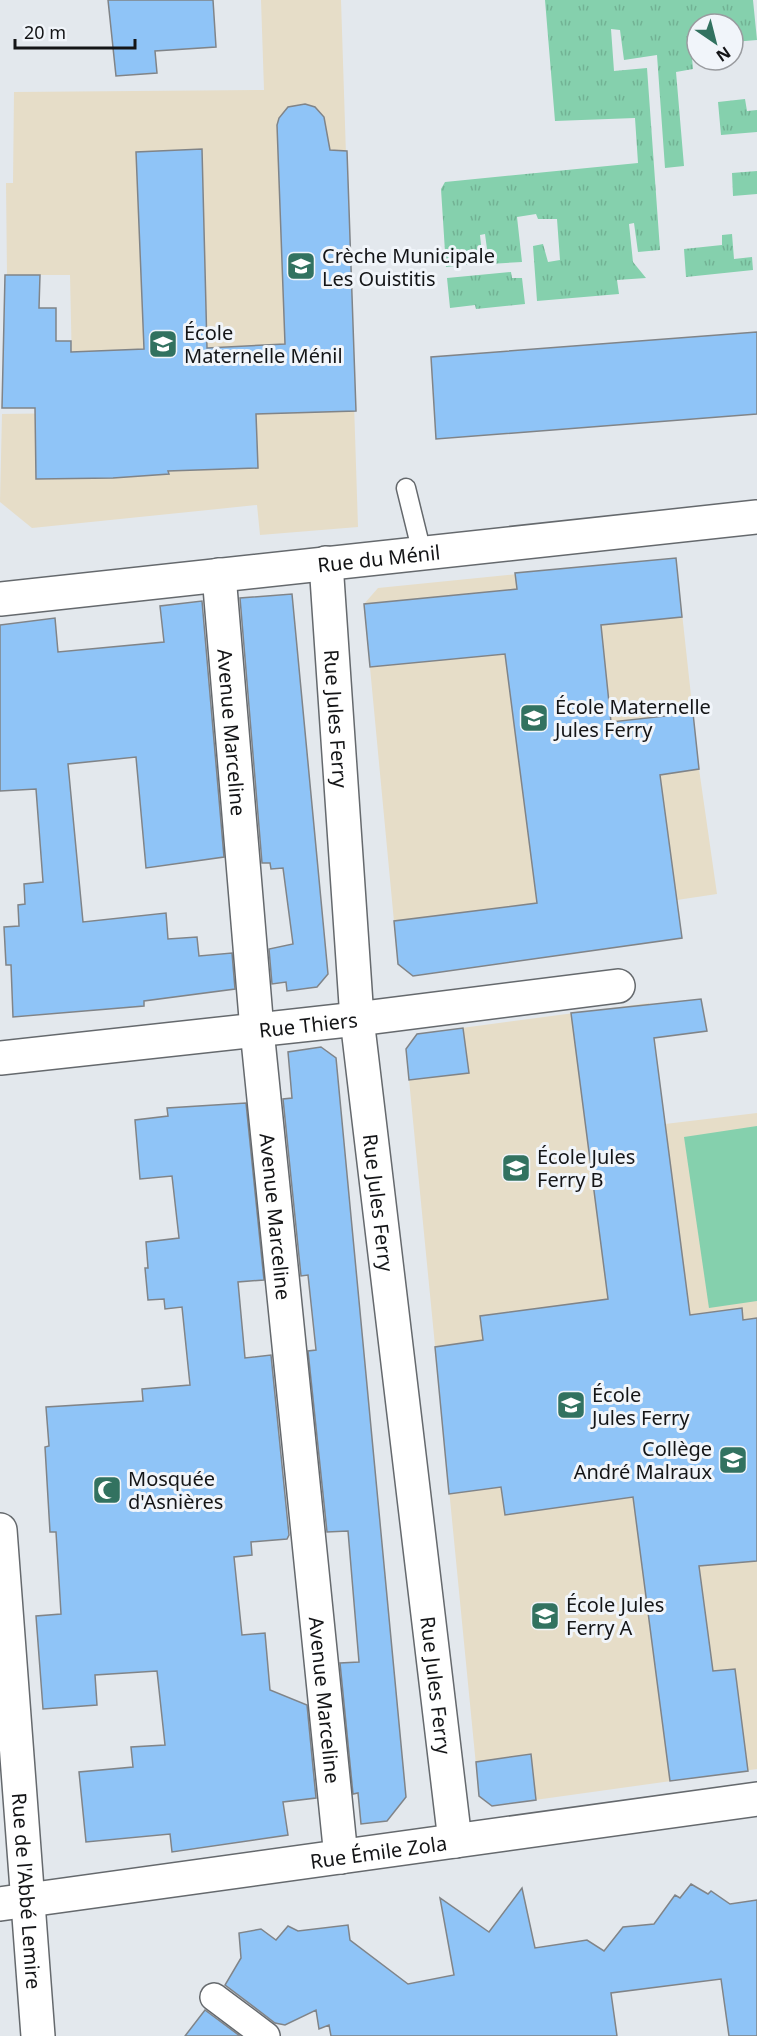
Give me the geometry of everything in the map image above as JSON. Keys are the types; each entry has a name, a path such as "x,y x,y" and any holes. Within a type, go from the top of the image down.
{"street":[{"name":"Rue du Ménil","path":"0,599 757,517"},
{"name":"Rue Jules Ferry","path":"326,563 357,1019 455,1841"},
{"name":"Avenue Marceline","path":"219,575 257,1030 341,1857"},
{"name":"Rue Thiers","path":"0,1058 357,1019 618,986"},
{"name":"Rue de l'Abbé Lemire","path":"0,1530 14,1902 38,2036"},
{"name":"Rue Émile Zola","path":"14,1902 757,1799"},
{"path":"214,1997 266,2036"}],"lane":[{"path":"406,488 422,553"}],"shaded area":[{"name":"École Maternelle Ménil","path":"261,0 341,0 358,527 260,535 257,505 32,528 0,502 2,414 73,413 70,275 7,275 6,183 13,183 14,92 264,90"},
{"name":"École Maternelle Jules Ferry","path":"676,558 699,769 717,894 677,900 682,938 641,944 398,964 364,604 378,588"},
{"name":"École Jules Ferry","path":"649,1003 665,1124 757,1113 757,1769 492,1806 479,1796 406,1049 417,1034"}],"green space":[{"path":"545,0 753,0 757,40 745,41 745,12 685,12 685,70 676,72 684,166 665,168 657,55 624,60 620,30 611,29 614,71 647,68 660,250 638,252 634,223 629,224 633,262 646,278 617,280 619,294 537,301 533,246 543,244 548,262 560,260 557,219 538,219 536,214 517,217 522,262 489,264 485,234 480,235 483,263 446,267 441,189 445,182 638,163 635,118 555,121"},
{"path":"745,99 747,111 757,110 757,132 721,135 718,102"},
{"path":"757,171 757,194 733,196 732,173"},
{"path":"732,234 734,259 752,257 753,270 686,277 684,249 722,245 722,235"},
{"path":"511,272 512,278 522,278 525,304 476,309 475,305 450,308 447,278"},
{"path":"757,1126 757,1301 709,1308 684,1137"}],"building":[{"path":"108,0 213,0 216,47 155,51 157,73 116,76"},
{"path":"305,104 315,107 324,117 330,150 347,151 356,411 256,414 258,468 168,471 169,474 113,478 36,479 35,408 2,408 5,275 40,275 39,308 56,308 56,341 71,341 71,352 144,349 136,152 202,149 207,348 285,344 277,125 279,118 288,107"},
{"path":"757,332 757,414 436,439 431,357"},
{"path":"676,558 682,617 601,625 611,722 693,713 699,769 660,775 682,938 413,976 398,964 394,921 537,903 505,654 370,667 364,604 517,589 515,573"},
{"path":"292,594 328,974 317,987 287,991 286,982 272,984 269,949 293,944 283,868 271,869 270,863 262,863 240,598"},
{"path":"202,601 224,857 146,868 136,757 68,764 83,922 166,913 168,939 197,937 199,956 232,953 235,989 144,1001 144,1006 13,1017 11,965 6,965 4,927 19,926 18,905 25,904 24,884 43,882 36,789 0,791 0,625 55,618 58,652 164,642 160,606"},
{"path":"701,999 707,1031 654,1038 690,1315 742,1308 743,1320 757,1318 757,1561 699,1566 713,1671 735,1669 748,1771 670,1781 633,1497 505,1515 501,1487 449,1494 435,1347 483,1340 480,1316 608,1299 571,1013"},
{"path":"463,1028 469,1073 409,1080 406,1049 417,1034"},
{"path":"321,1047 336,1058 406,1797 387,1821 361,1824 358,1793 353,1794 340,1663 359,1662 348,1531 327,1532 308,1351 316,1350 308,1275 301,1276 283,1099 292,1098 288,1052"},
{"path":"246,1103 264,1280 238,1282 245,1358 271,1355 289,1535 287,1539 251,1542 252,1555 234,1557 242,1635 265,1633 270,1690 307,1705 316,1798 283,1802 288,1835 172,1852 170,1834 86,1842 79,1772 133,1767 131,1747 165,1745 157,1671 95,1675 97,1705 43,1709 36,1616 61,1614 56,1532 50,1532 45,1447 49,1446 46,1407 143,1401 142,1389 190,1385 182,1307 165,1309 164,1299 148,1300 145,1268 148,1268 146,1242 179,1238 172,1176 140,1179 135,1120 168,1116 167,1108"},
{"path":"531,1754 536,1800 492,1806 479,1796 476,1762"},
{"path":"691,1884 708,1894 711,1891 730,1904 757,1900 757,2036 729,2036 721,1979 611,1993 617,2036 331,2036 329,2025 319,2029 316,2010 285,2025 275,2023 225,1985 241,1958 239,1933 261,1929 276,1940 288,1926 298,1931 348,1925 350,1940 408,1984 454,1975 440,1898 489,1932 522,1888 535,1948 587,1940 604,1951 623,1927 654,1924 675,1895 680,1898"},
{"path":"205,2010 240,2036 185,2036"}],"place":[{"name":"Crèche Municipale Les Ouistitis","path":"301,266"},
{"name":"École Maternelle Ménil","path":"163,344"},
{"name":"École Maternelle Jules Ferry","path":"534,718"},
{"name":"École Jules Ferry B","path":"516,1168"},
{"name":"École Jules Ferry","path":"571,1405"},
{"name":"Collège André Malraux","path":"733,1460"},
{"name":"Mosquée d'Asnières","path":"107,1490"},
{"name":"École Jules Ferry A","path":"545,1616"}]}
